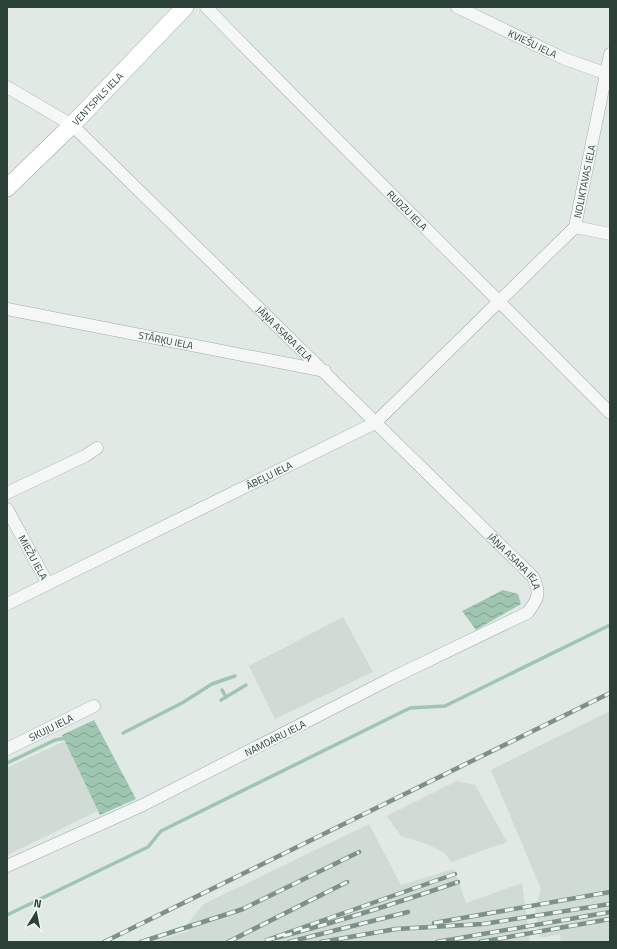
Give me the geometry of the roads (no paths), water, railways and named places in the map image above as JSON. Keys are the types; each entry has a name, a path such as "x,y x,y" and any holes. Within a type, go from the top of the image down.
{"street":[{"name":"VENTSPILS IELA","path":"7,188 72,125 185,7"},
{"name":"RUDZU IELA","path":"206,7 294,98 610,413"},
{"name":"KVIEŠU IELA","path":"456,7 565,59 608,75"},
{"name":"NOLIKTAVAS IELA","path":"500,302 575,227 608,75 610,54"},
{"name":"JĀŅA ASARA IELA","path":"7,87 72,125 534,577 538,586 537,602"},
{"path":"575,227 610,234"},
{"name":"ĀBEĻU IELA","path":"7,604 375,423 500,302"},
{"name":"STĀRĶU IELA","path":"7,309 325,371"},
{"path":"7,493 54,471 96,448"},
{"name":"MIEŽU IELA","path":"7,509 48,584"},
{"name":"NAMDARU IELA","path":"7,866 143,805 390,679 527,613 537,602"},
{"name":"SKUJU IELA","path":"7,749 94,706"}],"water":[{"path":"503,590 518,594 521,604 476,630 462,611"},
{"path":"94,720 136,799 100,815 62,735"}],"waterway":[{"path":"7,915 148,847 161,831 410,708 445,706 610,625"},
{"path":"123,733 182,703 212,684 235,676"},
{"path":"221,700 246,685"},
{"path":"222,690 226,697"},
{"path":"7,763 55,740 66,738"}],"railway":[{"path":"104,942 610,693"},
{"path":"141,942 243,909 359,852"},
{"path":"455,874 267,940 363,913 458,882"},
{"path":"228,942 347,882"},
{"path":"434,923 610,892"},
{"path":"321,942 396,929 483,924 610,904"},
{"path":"289,942 408,912"},
{"path":"437,942 610,912"},
{"path":"480,942 610,919"}]}
